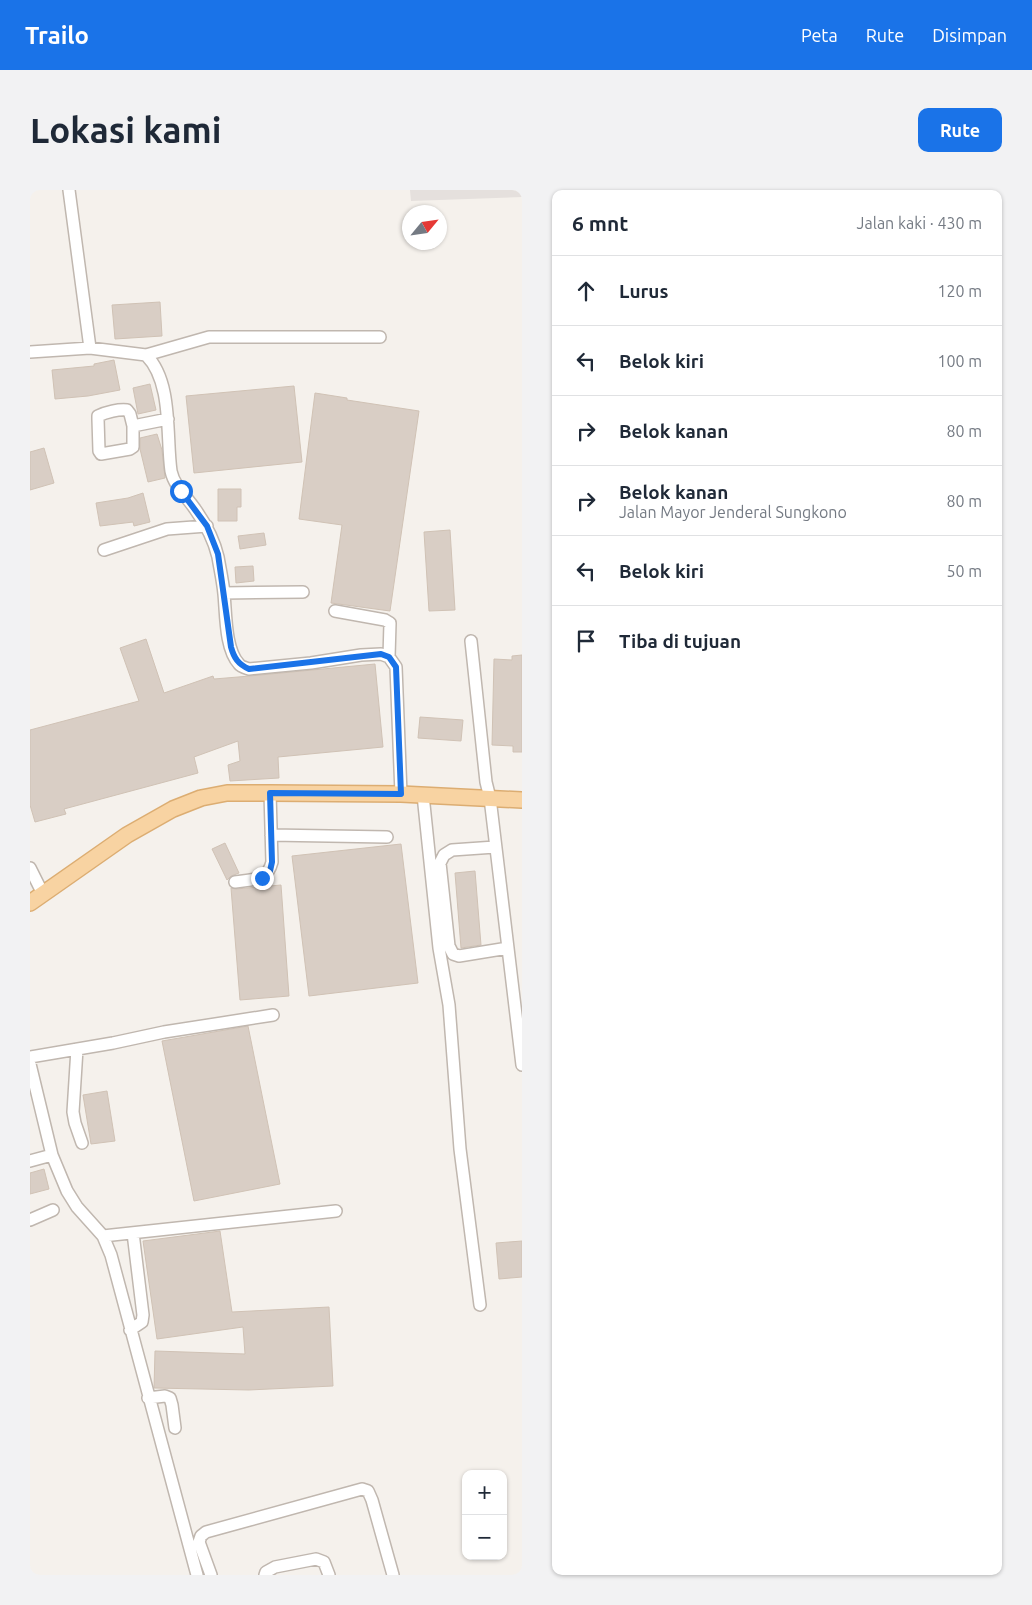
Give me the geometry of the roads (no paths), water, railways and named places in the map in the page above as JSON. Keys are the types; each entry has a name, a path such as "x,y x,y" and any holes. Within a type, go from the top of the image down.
{"main road":[{"path":"30,903 127,835 173,809 200,798 227,793 270,793 401,794 522,800"}],"street":[{"path":"69,190 90,348"},
{"path":"30,352 90,348 146,355 209,337 380,336"},
{"path":"146,355 154,362 159,373 168,419 172,473 181,491 207,526 218,554 226,623 233,655 240,665 249,669 311,663 361,655 381,654 389,657 396,667 401,794"},
{"path":"133,426 168,419"},
{"path":"104,550 167,529 207,526"},
{"path":"224,593 302,592"},
{"path":"335,611 385,620 390,623 389,657"},
{"path":"471,642 486,782 490,798 522,1065"},
{"path":"235,882 262,878 270,871 272,862 270,793"},
{"path":"423,795 439,948 449,1005 460,1150 480,1305"},
{"path":"271,835 387,837"},
{"path":"495,847 452,850 444,855 440,862 449,946 453,954 460,956 508,948"},
{"path":"30,868 44,894"},
{"path":"30,1057 164,1032 274,1015"},
{"path":"78,1048 73,1112 74,1123 82,1143"},
{"path":"30,1064 52,1155 67,1191 77,1207 103,1236 110,1255 197,1575"},
{"path":"30,1161 52,1155"},
{"path":"30,1220 53,1210"},
{"path":"103,1236 336,1211"},
{"path":"130,1330 142,1322 143,1315 133,1233"},
{"path":"119,1290 138,1282"},
{"path":"148,1398 165,1396 170,1398 175,1428"},
{"path":"211,1575 199,1542 201,1536 206,1532 362,1489 368,1491 372,1500 393,1575"},
{"path":"265,1575 266,1572 275,1567 316,1559 324,1562 329,1575"}]}
